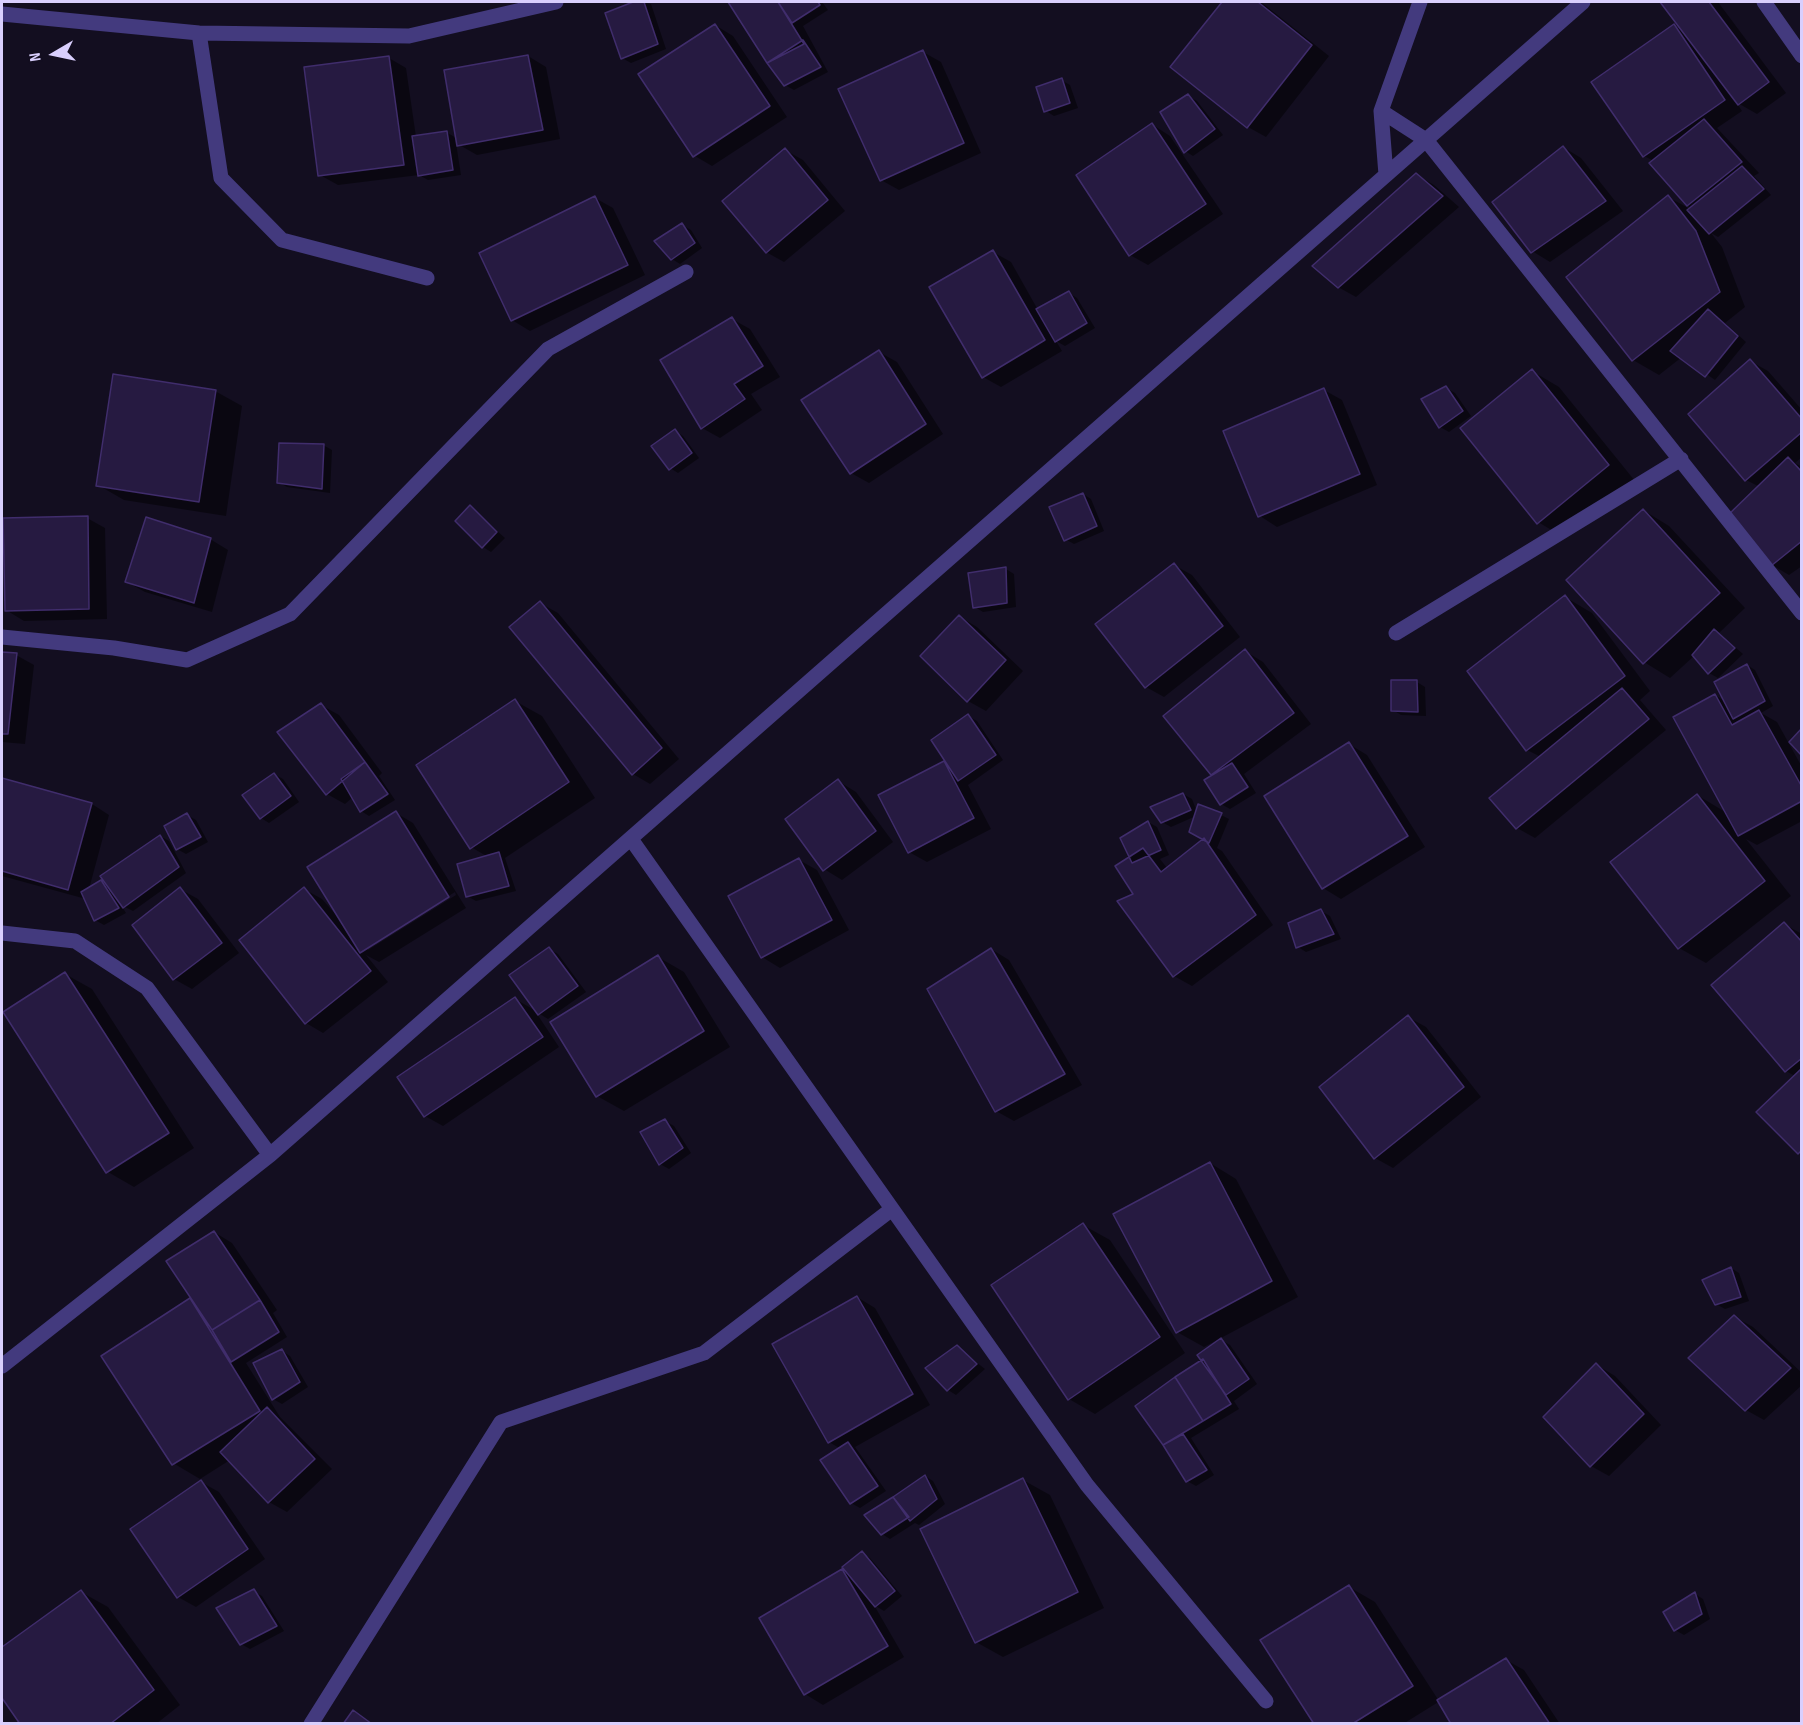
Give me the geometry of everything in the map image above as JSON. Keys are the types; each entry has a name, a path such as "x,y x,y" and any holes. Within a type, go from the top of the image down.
{"street":[{"path":"2,14 200,33 409,36 556,2"},
{"path":"1386,175 1381,111 1420,2"},
{"path":"2,1366 270,1155 1583,2"},
{"path":"1764,2 1802,56"},
{"path":"200,33 221,178 282,240 427,278"},
{"path":"1381,111 1426,140 1802,613"},
{"path":"2,637 114,648 187,660 290,614 548,349 686,272"},
{"path":"1395,633 1681,459"},
{"path":"631,839 1087,1485 1266,1701"},
{"path":"2,933 75,941 147,988 270,1155"},
{"path":"311,1724 501,1422 704,1353 892,1209"}],"building":[{"path":"633,2 644,2 658,44 621,59 605,13"},
{"path":"728,2 778,2 804,44 767,63"},
{"path":"778,2 818,2 820,5 792,23"},
{"path":"1222,2 1258,2 1312,45 1247,128 1170,67"},
{"path":"1660,2 1709,2 1769,82 1738,105"},
{"path":"715,24 770,106 693,157 638,74"},
{"path":"1674,24 1725,100 1643,157 1591,82"},
{"path":"803,40 821,67 784,86 767,63"},
{"path":"923,50 964,143 880,181 838,89"},
{"path":"528,55 543,130 457,146 444,70"},
{"path":"389,56 404,165 318,176 304,67"},
{"path":"1062,78 1070,103 1044,112 1036,87"},
{"path":"1188,94 1215,129 1184,153 1160,112"},
{"path":"1704,119 1742,162 1687,206 1649,163"},
{"path":"1152,123 1206,204 1129,256 1076,175"},
{"path":"447,131 453,170 418,176 412,136"},
{"path":"1563,146 1606,201 1531,253 1492,202"},
{"path":"785,148 828,200 766,253 722,201"},
{"path":"1742,166 1764,189 1709,234 1687,210"},
{"path":"1416,173 1443,196 1338,288 1312,266"},
{"path":"1668,195 1696,231 1720,292 1632,361 1566,277"},
{"path":"595,196 628,265 511,321 479,253"},
{"path":"682,223 695,243 671,260 654,241"},
{"path":"993,250 1045,340 982,378 929,287"},
{"path":"1069,291 1087,323 1055,342 1036,309"},
{"path":"1708,309 1738,336 1705,377 1670,351"},
{"path":"732,317 763,366 734,384 745,399 701,429 660,360"},
{"path":"879,350 926,424 850,474 801,400"},
{"path":"1750,359 1802,419 1802,432 1745,481 1688,414"},
{"path":"1532,369 1609,465 1537,524 1460,428"},
{"path":"113,374 216,390 199,502 96,486"},
{"path":"1446,386 1463,411 1439,428 1421,399"},
{"path":"1324,388 1360,474 1258,517 1223,431"},
{"path":"675,429 692,453 669,470 651,446"},
{"path":"279,443 324,444 322,489 277,483"},
{"path":"1788,457 1802,472 1802,541 1771,566 1727,516"},
{"path":"1083,493 1097,526 1064,541 1049,507"},
{"path":"470,505 497,532 482,548 455,521"},
{"path":"1643,509 1720,593 1643,664 1566,580"},
{"path":"88,516 89,609 5,611 3,518"},
{"path":"146,517 211,538 194,603 125,582"},
{"path":"1174,563 1223,626 1145,688 1095,624"},
{"path":"1006,567 1007,603 973,608 968,573"},
{"path":"1565,595 1625,676 1526,751 1467,671"},
{"path":"540,601 662,748 632,775 509,627"},
{"path":"959,615 1006,660 967,702 920,656"},
{"path":"1714,629 1735,648 1708,674 1692,655"},
{"path":"1245,649 1294,713 1211,775 1163,716"},
{"path":"2,652 17,653 8,734 2,734"},
{"path":"1747,664 1765,701 1733,719 1714,682"},
{"path":"1391,680 1417,680 1418,712 1391,711"},
{"path":"1622,688 1649,719 1516,829 1489,798"},
{"path":"1715,694 1732,725 1759,710 1802,787 1802,801 1738,836 1673,717"},
{"path":"515,699 569,782 470,849 416,765"},
{"path":"321,703 365,762 326,795 277,732"},
{"path":"968,714 996,755 958,781 931,740"},
{"path":"1802,728 1802,756 1789,742"},
{"path":"1349,742 1408,836 1322,889 1264,796"},
{"path":"944,761 974,818 908,853 878,795"},
{"path":"365,762 388,794 360,812 341,779"},
{"path":"1232,763 1248,787 1220,805 1204,780"},
{"path":"274,773 291,796 260,819 242,795"},
{"path":"2,778 92,803 68,890 2,871"},
{"path":"838,779 876,831 823,871 785,819"},
{"path":"1183,793 1191,810 1161,823 1150,807"},
{"path":"1697,794 1765,881 1678,949 1610,862"},
{"path":"1198,804 1222,813 1209,843 1189,832"},
{"path":"396,811 449,897 360,953 307,867"},
{"path":"187,813 201,837 176,850 164,826"},
{"path":"1148,821 1161,850 1132,863 1120,838"},
{"path":"160,835 179,867 123,908 100,876"},
{"path":"1204,838 1256,915 1173,977 1117,901 1133,894 1115,866 1143,848 1161,872"},
{"path":"499,852 509,886 466,897 457,864"},
{"path":"799,858 832,920 761,958 728,896"},
{"path":"101,880 119,908 94,921 81,892"},
{"path":"180,887 222,943 173,980 132,925"},
{"path":"304,887 371,971 305,1024 239,940"},
{"path":"1321,909 1334,934 1296,948 1288,923"},
{"path":"1784,922 1802,942 1802,1058 1785,1072 1711,985"},
{"path":"549,947 578,986 538,1015 509,975"},
{"path":"991,948 1065,1074 995,1112 927,989"},
{"path":"658,955 704,1031 596,1097 550,1022"},
{"path":"65,972 169,1133 106,1173 3,1012"},
{"path":"515,997 543,1037 424,1117 397,1077"},
{"path":"1408,1015 1464,1087 1374,1159 1319,1087"},
{"path":"1802,1068 1802,1150 1798,1154 1756,1112"},
{"path":"665,1119 683,1148 659,1165 640,1132"},
{"path":"1210,1162 1272,1281 1176,1333 1113,1214"},
{"path":"1083,1223 1160,1337 1068,1400 991,1285"},
{"path":"214,1231 260,1300 212,1330 166,1261"},
{"path":"1731,1267 1741,1297 1715,1305 1702,1280"},
{"path":"857,1296 913,1394 828,1443 772,1344"},
{"path":"190,1298 260,1411 172,1465 101,1356"},
{"path":"260,1300 279,1332 231,1362 212,1330"},
{"path":"1734,1315 1791,1368 1745,1411 1688,1358"},
{"path":"1221,1338 1249,1379 1226,1395 1197,1355"},
{"path":"957,1345 977,1364 947,1391 925,1368"},
{"path":"282,1349 300,1382 272,1400 253,1363"},
{"path":"1203,1359 1231,1404 1203,1421 1175,1377"},
{"path":"1596,1363 1644,1414 1590,1467 1543,1417"},
{"path":"1175,1377 1203,1421 1163,1445 1135,1406"},
{"path":"267,1407 315,1459 268,1503 220,1452"},
{"path":"1183,1434 1207,1470 1186,1482 1163,1445"},
{"path":"848,1442 878,1486 850,1504 820,1460"},
{"path":"925,1475 937,1499 910,1521 893,1497"},
{"path":"1023,1478 1078,1592 975,1643 920,1529"},
{"path":"201,1480 248,1549 177,1598 130,1529"},
{"path":"893,1497 909,1517 881,1535 864,1515"},
{"path":"862,1551 895,1591 875,1607 842,1567"},
{"path":"842,1569 888,1646 804,1695 759,1618"},
{"path":"1349,1585 1413,1686 1352,1724 1314,1724 1260,1640"},
{"path":"254,1589 277,1626 240,1645 216,1608"},
{"path":"81,1590 154,1690 110,1724 20,1724 2,1698 2,1647"},
{"path":"1695,1592 1702,1614 1674,1631 1663,1612"},
{"path":"1506,1658 1550,1724 1451,1724 1437,1700"},
{"path":"353,1710 372,1724 343,1724"}]}
